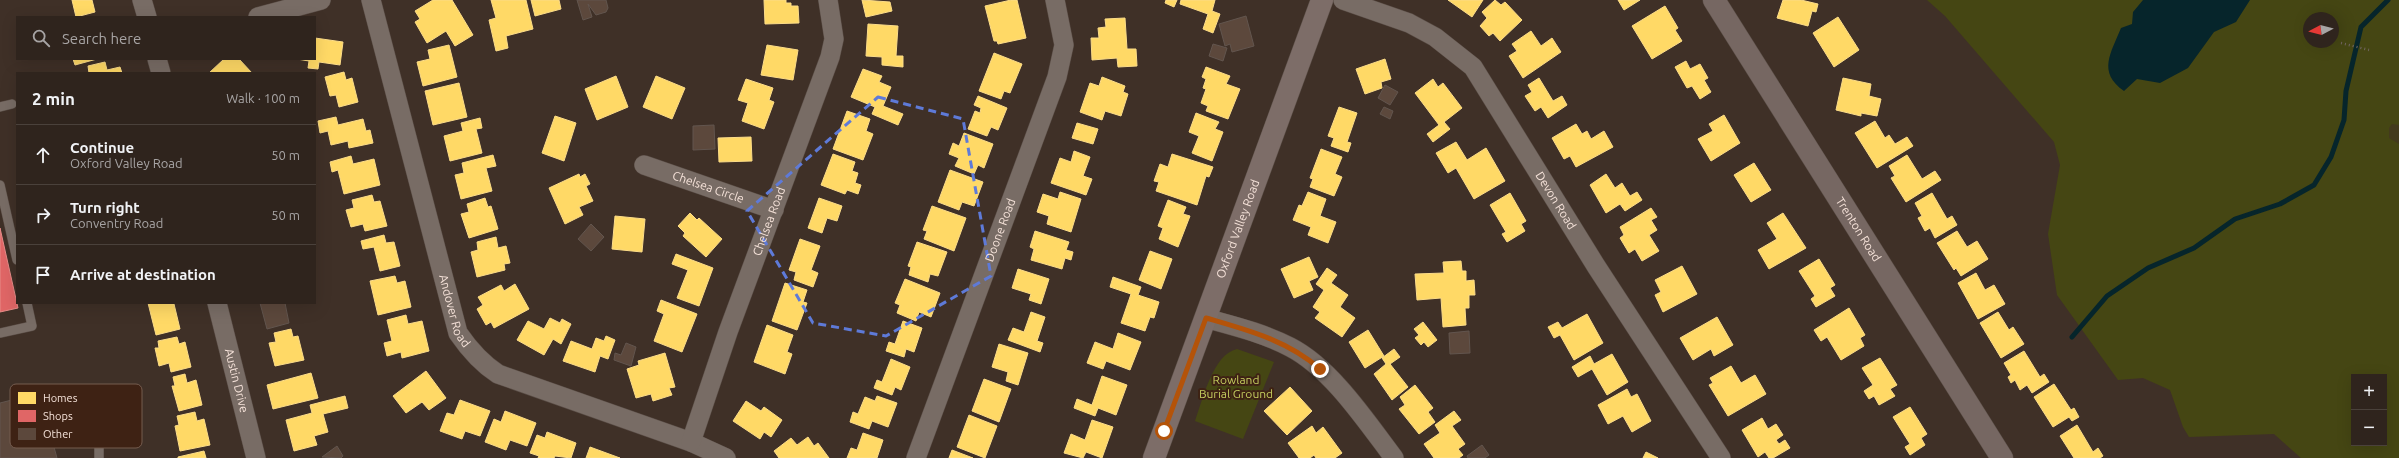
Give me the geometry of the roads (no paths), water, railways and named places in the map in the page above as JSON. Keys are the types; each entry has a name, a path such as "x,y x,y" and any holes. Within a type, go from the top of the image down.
{"main road":[{"name":"Oxford Valley Road","path":"1154,458 1322,0"},
{"name":"Trenton Road","path":"1714,0 2002,458"}],"street":[{"path":"142,0 147,16"},
{"path":"262,16 321,0"},
{"name":"Andover Road","path":"371,0 458,333 468,348 488,368 498,374 691,442 726,458"},
{"name":"Chelsea Road","path":"691,442 728,332 830,57 834,39 828,0"},
{"name":"Doone Road","path":"916,458 1057,77 1064,45 1055,0"},
{"name":"Devon Road","path":"1343,0 1408,24 1435,37 1473,67 1596,266 1721,458"},
{"path":"158,60 161,72"},
{"name":"Chelsea Circle","path":"644,165 774,210"},
{"name":"Austin Drive","path":"217,304 256,458"},
{"path":"1206,318 1261,334 1290,347 1309,359 1344,394 1394,458"}],"lane":[{"path":"0,107 12,104"},
{"path":"0,185 16,256"},
{"path":"0,333 32,326 27,304"}],"water":[{"path":"2143,0 2250,0 2236,22 2214,32 2188,68 2160,83 2137,79 2124,91 2111,77 2109,69 2110,54 2121,28 2132,24 2133,12"}],"waterway":[{"path":"2072,337 2107,296 2148,268 2194,248 2235,219 2280,204 2314,185 2331,157 2344,120 2346,91 2361,27 2388,0"}],"park label":[{"name":"Rowland Burial Ground","path":"1236,387"}]}
